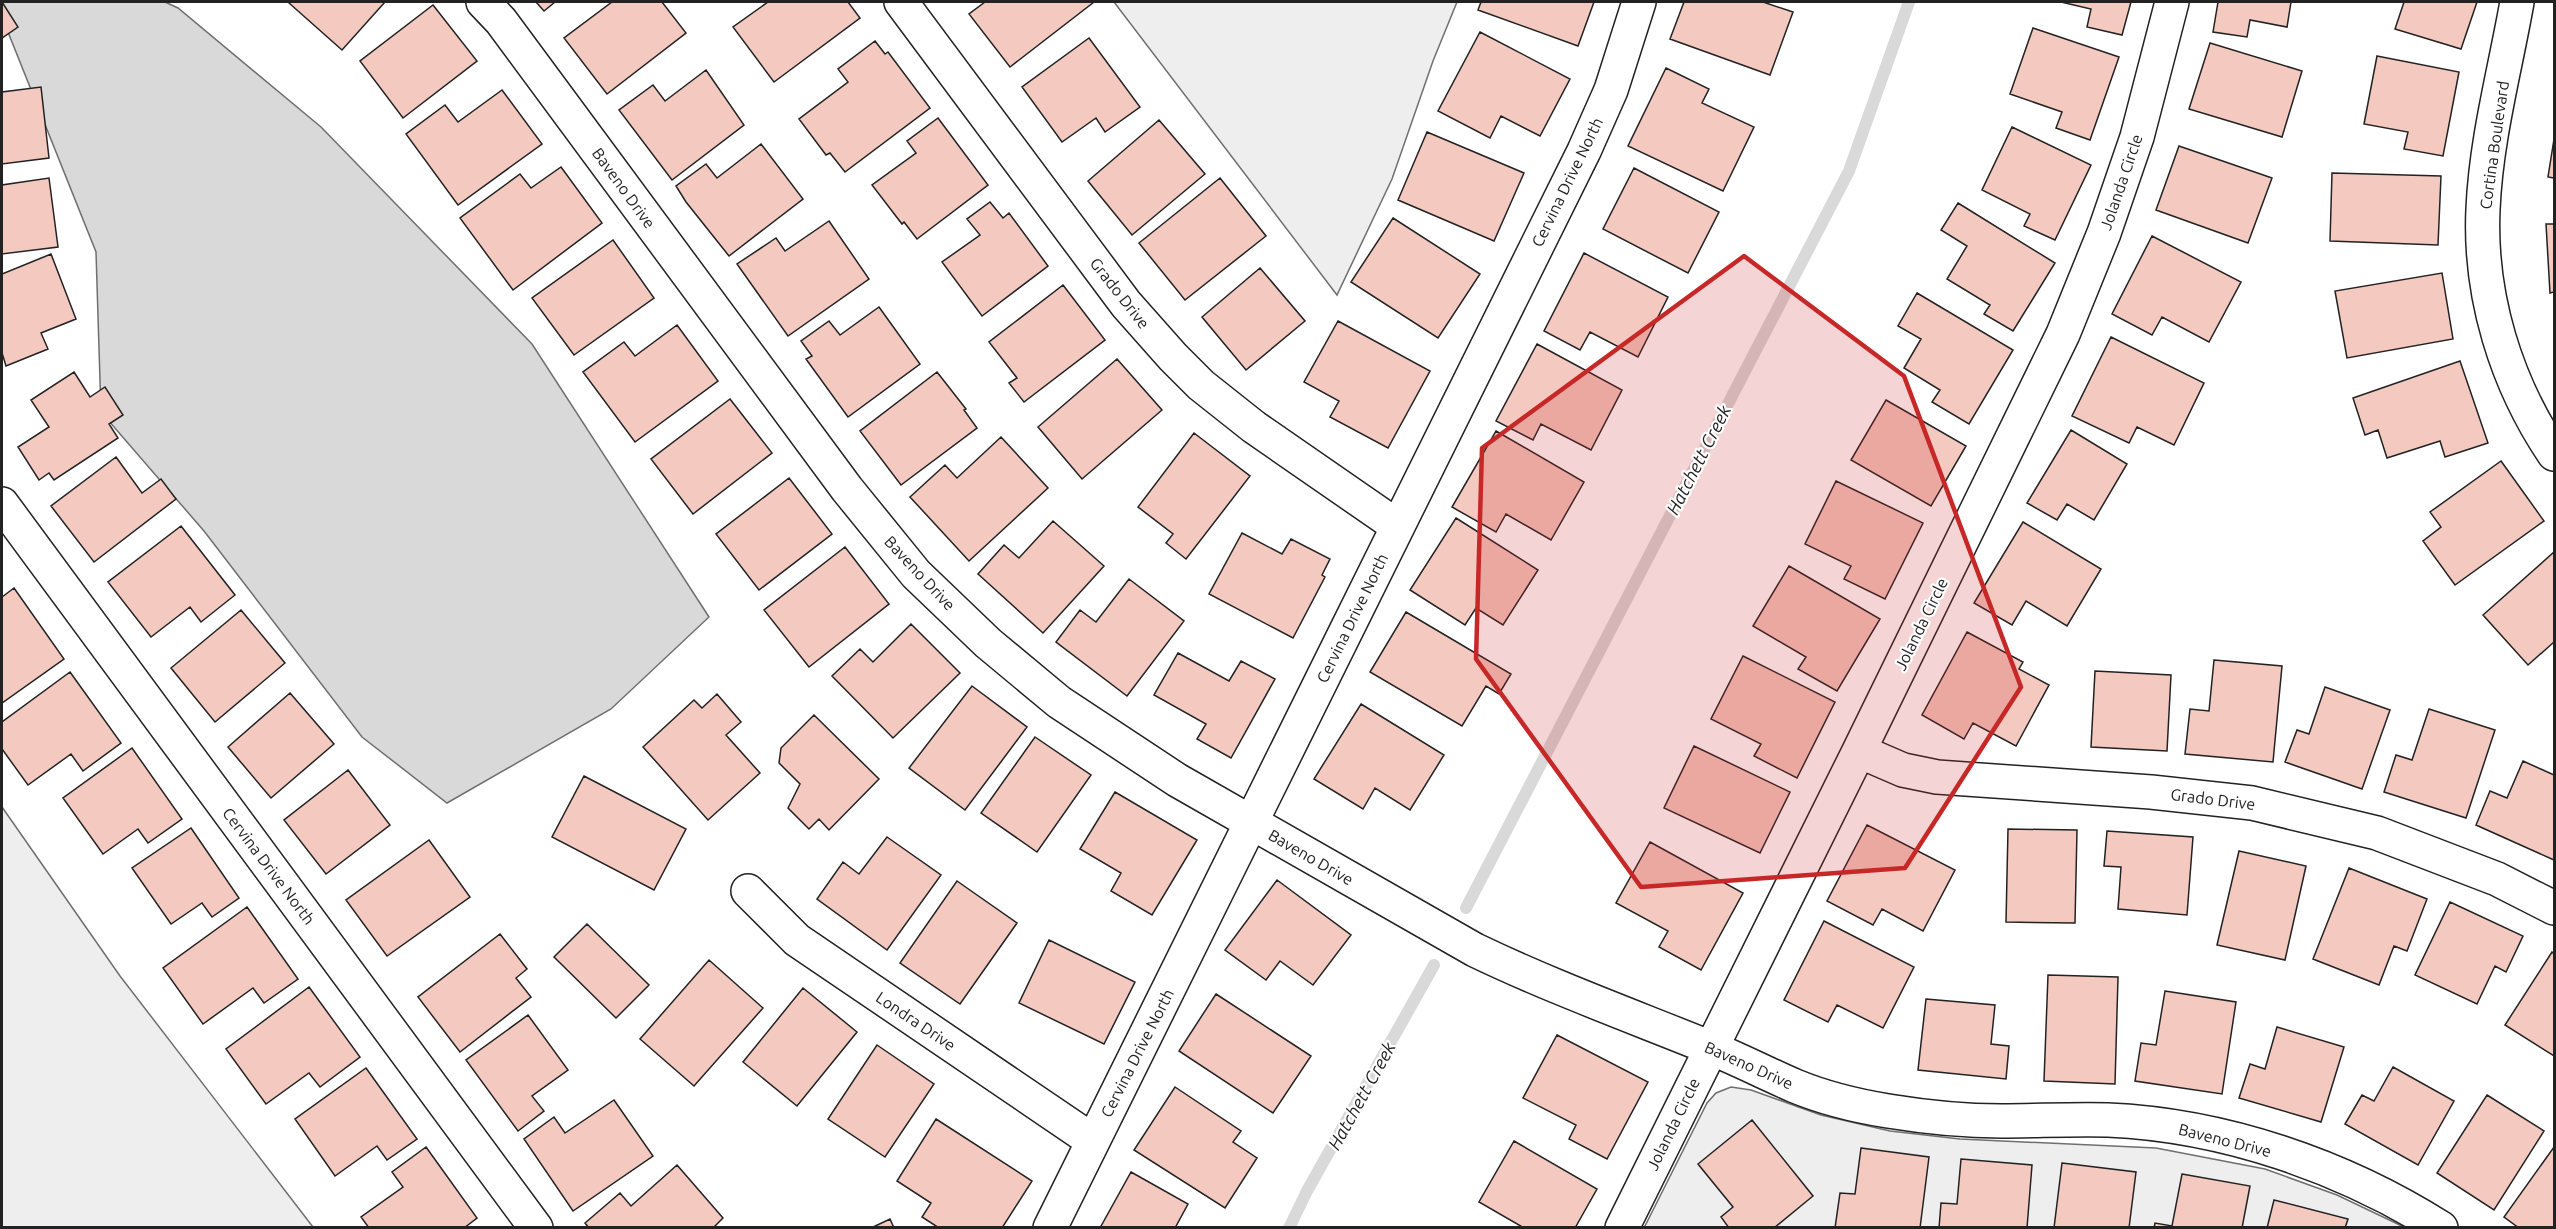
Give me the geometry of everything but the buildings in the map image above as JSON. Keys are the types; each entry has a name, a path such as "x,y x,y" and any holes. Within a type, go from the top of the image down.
{"street":[{"name":"Baveno Drive","path":"483,2 501,21 847,489 916,574 988,643 1059,702 1176,780 1475,950 1551,984 1710,1047 1797,1087 1844,1102 1890,1111 1996,1121 2108,1120 2170,1126 2259,1146 2345,1177 2441,1227"},
{"name":"Grado Drive","path":"901,2 1126,304 1173,357 1201,385 1254,427 1398,526"},
{"name":"Cervina Drive North","path":"1050,1227 1584,151 1611,90 1639,2"},
{"name":"Jolanda Circle","path":"1622,1227 2063,334 2104,233 2137,137 2172,2"},
{"name":"Cortina Boulevard","path":"2517,2 2488,162 2483,210 2485,265 2492,312 2505,359 2520,397 2554,454"},
{"name":"Cervina Drive North","path":"2,504 536,1227"},
{"name":"Grado Drive","path":"1859,751 1903,770 1937,777 2151,792 2252,803 2377,833 2497,879 2554,908"},
{"name":"Londra Drive","path":"748,891 797,940 1092,1141"}],"highlighted area":[{"path":"1744,256 1904,376 2021,687 1905,868 1641,887 1476,659 1482,448"}],"shaded area":[{"path":"2,2 165,2 178,8 321,127 532,344 709,617 611,709 447,803 362,737 204,531 101,412 96,252 2,17"},
{"path":"1114,2 1457,2 1433,61 1392,179 1337,295"},
{"path":"2,807 120,976 313,1227 2,1227"},
{"path":"1731,1087 1751,1090 1821,1115 1890,1131 1960,1139 2156,1148 2265,1169 2337,1195 2404,1227 1644,1228 1707,1103 1716,1093"}],"waterway":[{"name":"Hatchett Creek","path":"1466,908 1849,171 1909,2"},
{"name":"Hatchett Creek","path":"1289,1228 1307,1191 1434,965"}]}
